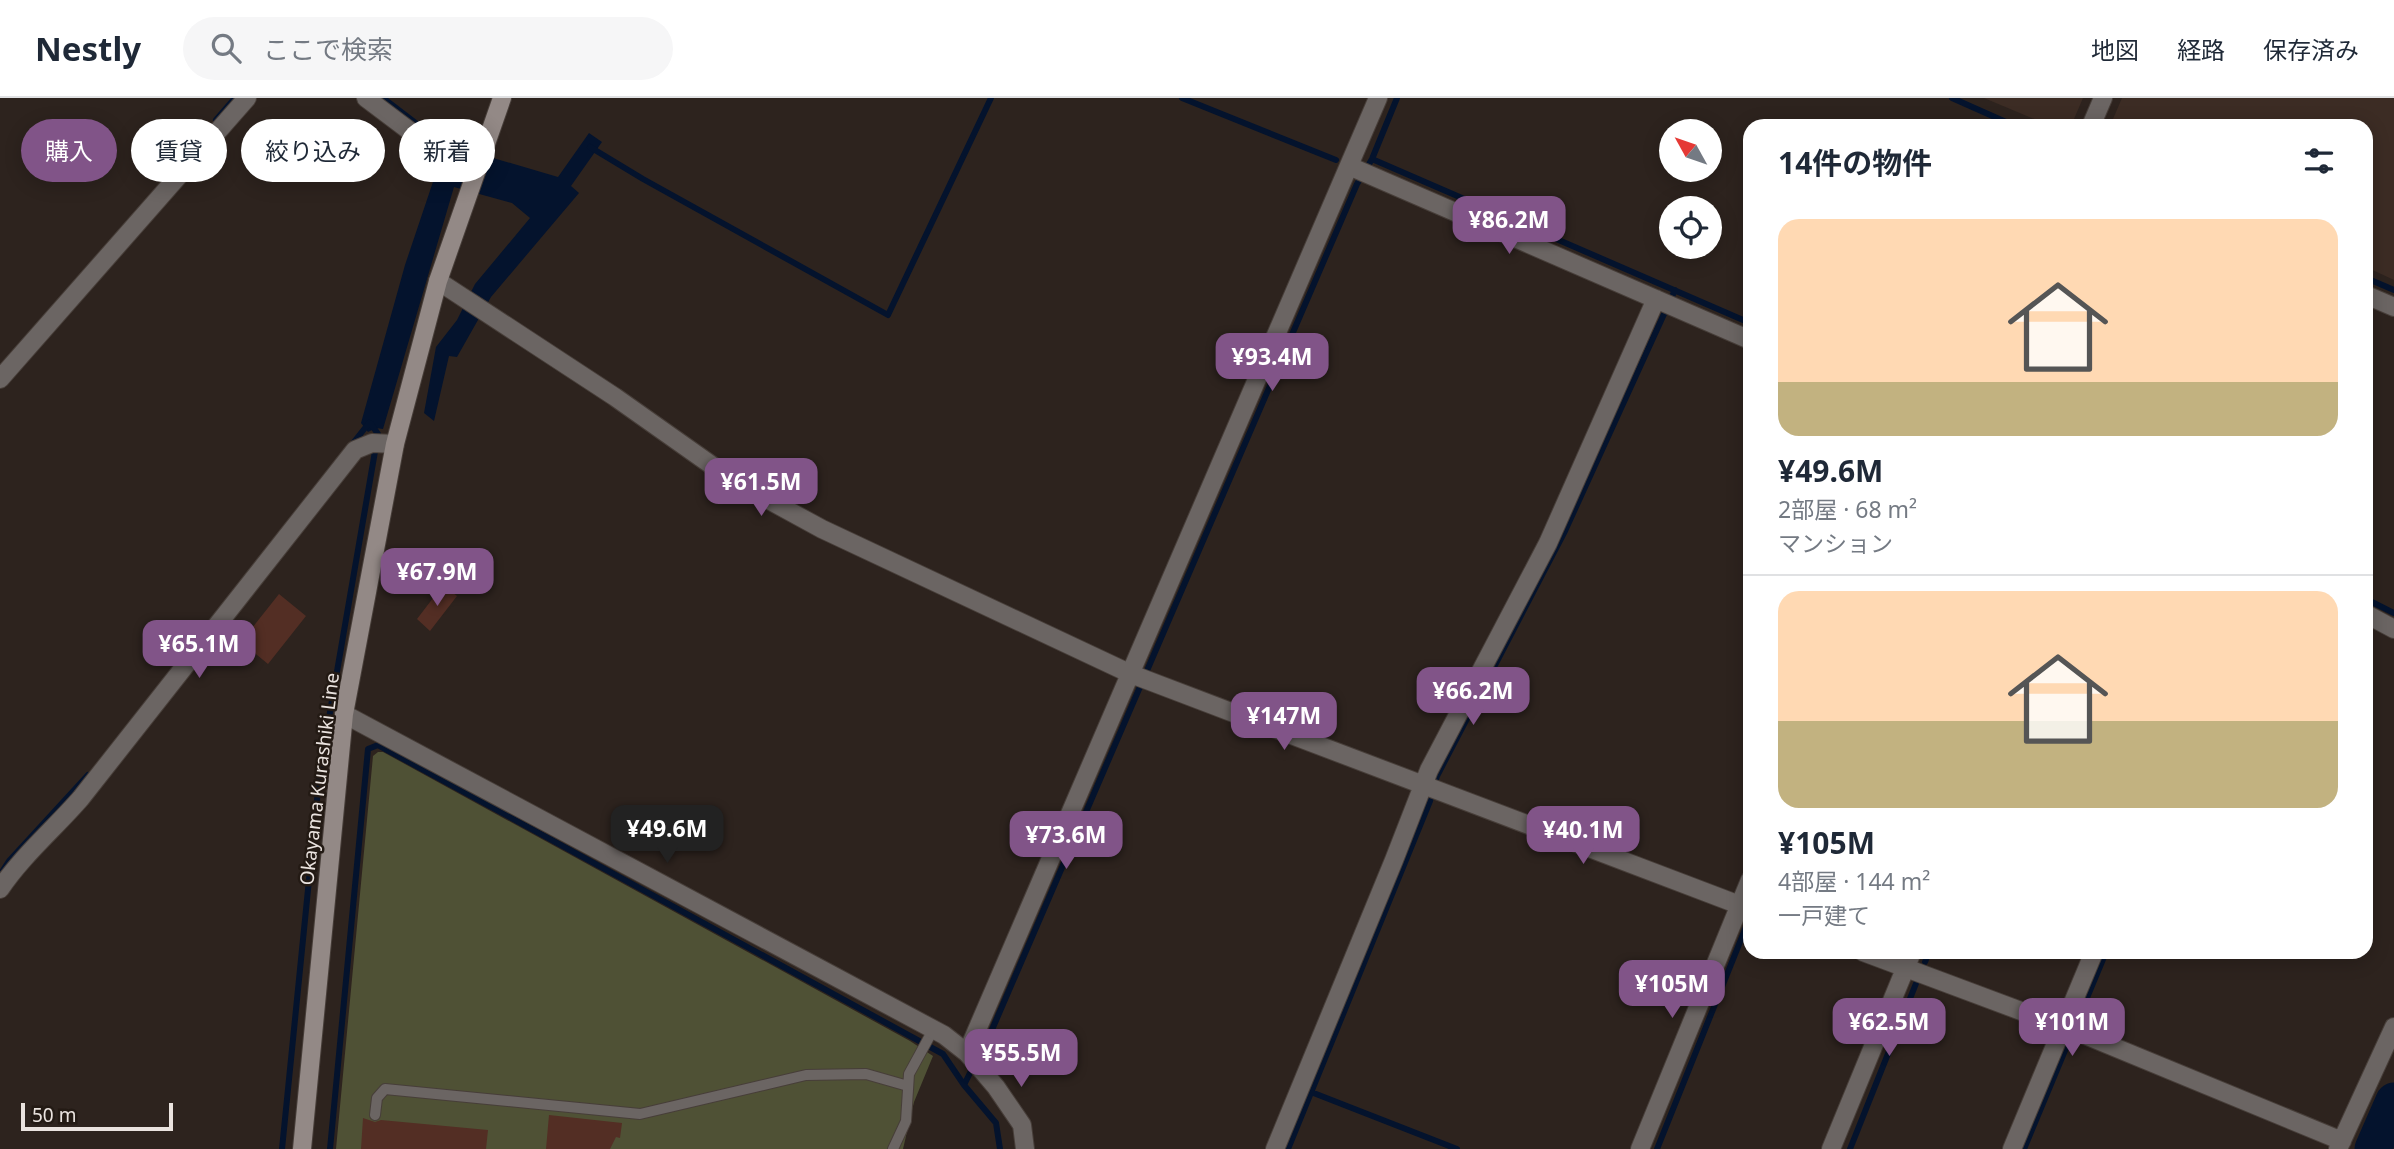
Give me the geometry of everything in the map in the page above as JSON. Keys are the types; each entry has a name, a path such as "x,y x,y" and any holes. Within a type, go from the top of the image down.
{"main road":[{"name":"Okayama Kurashiki Line","path":"302,1149 344,714 382,443 502,98"}],"street":[{"path":"0,379 247,98"},
{"path":"366,98 399,123"},
{"path":"967,1053 1141,677 1359,170 1378,98"},
{"path":"2094,119 2103,98"},
{"path":"1359,170 1743,337"},
{"path":"438,281 615,397 734,481 822,528 1141,677 1743,907"},
{"path":"2373,298 2394,306"},
{"path":"1275,1149 1431,786 1429,770 1548,543 1664,303"},
{"path":"0,889 13,869 49,835 81,798 355,450 382,443"},
{"path":"2373,618 2394,629"},
{"path":"344,714 928,1039 967,1053 996,1087 1022,1125 1026,1149"},
{"path":"1640,1149 1743,913"},
{"path":"2012,1149 2071,1030 2092,959"},
{"path":"1831,1149 1909,960 2340,1145 2394,1027"}],"lane":[{"path":"893,1149 906,1121 909,1074 928,1039"},
{"path":"375,1115 377,1098 385,1089 640,1114 806,1075 866,1074 908,1086"}],"shaded area":[{"path":"1984,98 2083,98 2074,119 2034,119"},
{"path":"2122,98 2394,98 2394,280 2373,270 2373,119 2113,119"}],"green space":[{"path":"383,752 933,1056 914,1102 903,1149 336,1149 373,756"}],"water":[{"path":"589,133 602,142 571,186 579,193 491,297 457,357 449,356 434,421 424,413 436,347 457,320 475,284 530,218 512,203 454,187 383,429 376,428 368,432 361,423 405,265 433,182 495,182 495,159 558,177"}],"building":[{"path":"443,585 457,596 430,631 417,619"},
{"path":"279,594 306,616 268,664 241,642"},
{"path":"549,1115 622,1123 620,1138 616,1137 610,1149 546,1149"},
{"path":"363,1118 375,1122 381,1120 488,1130 486,1149 361,1149"}],"waterway":[{"path":"217,119 235,98"},
{"path":"383,98 410,119"},
{"path":"590,147 888,315 991,98"},
{"path":"1182,98 1336,160"},
{"path":"985,1046 1357,184 1372,159 1397,98"},
{"path":"1952,98 1999,119"},
{"path":"1372,159 1743,320"},
{"path":"2373,281 2394,290"},
{"path":"1288,1149 1430,801 1437,776 1565,531 1675,290"},
{"path":"350,447 369,423"},
{"path":"282,1149 320,770 378,434 371,424"},
{"path":"2373,602 2394,613"},
{"path":"330,1149 368,749 378,745 943,1054 964,1085 996,1123 1000,1149"},
{"path":"2,872 88,775"},
{"path":"1657,1149 1743,934"},
{"path":"2024,1149 2103,959"},
{"path":"1850,1149 1917,981"},
{"path":"964,1085 972,1069"},
{"path":"1311,1092 1457,1149"},
{"path":"2373,1149 2394,1101"}]}
